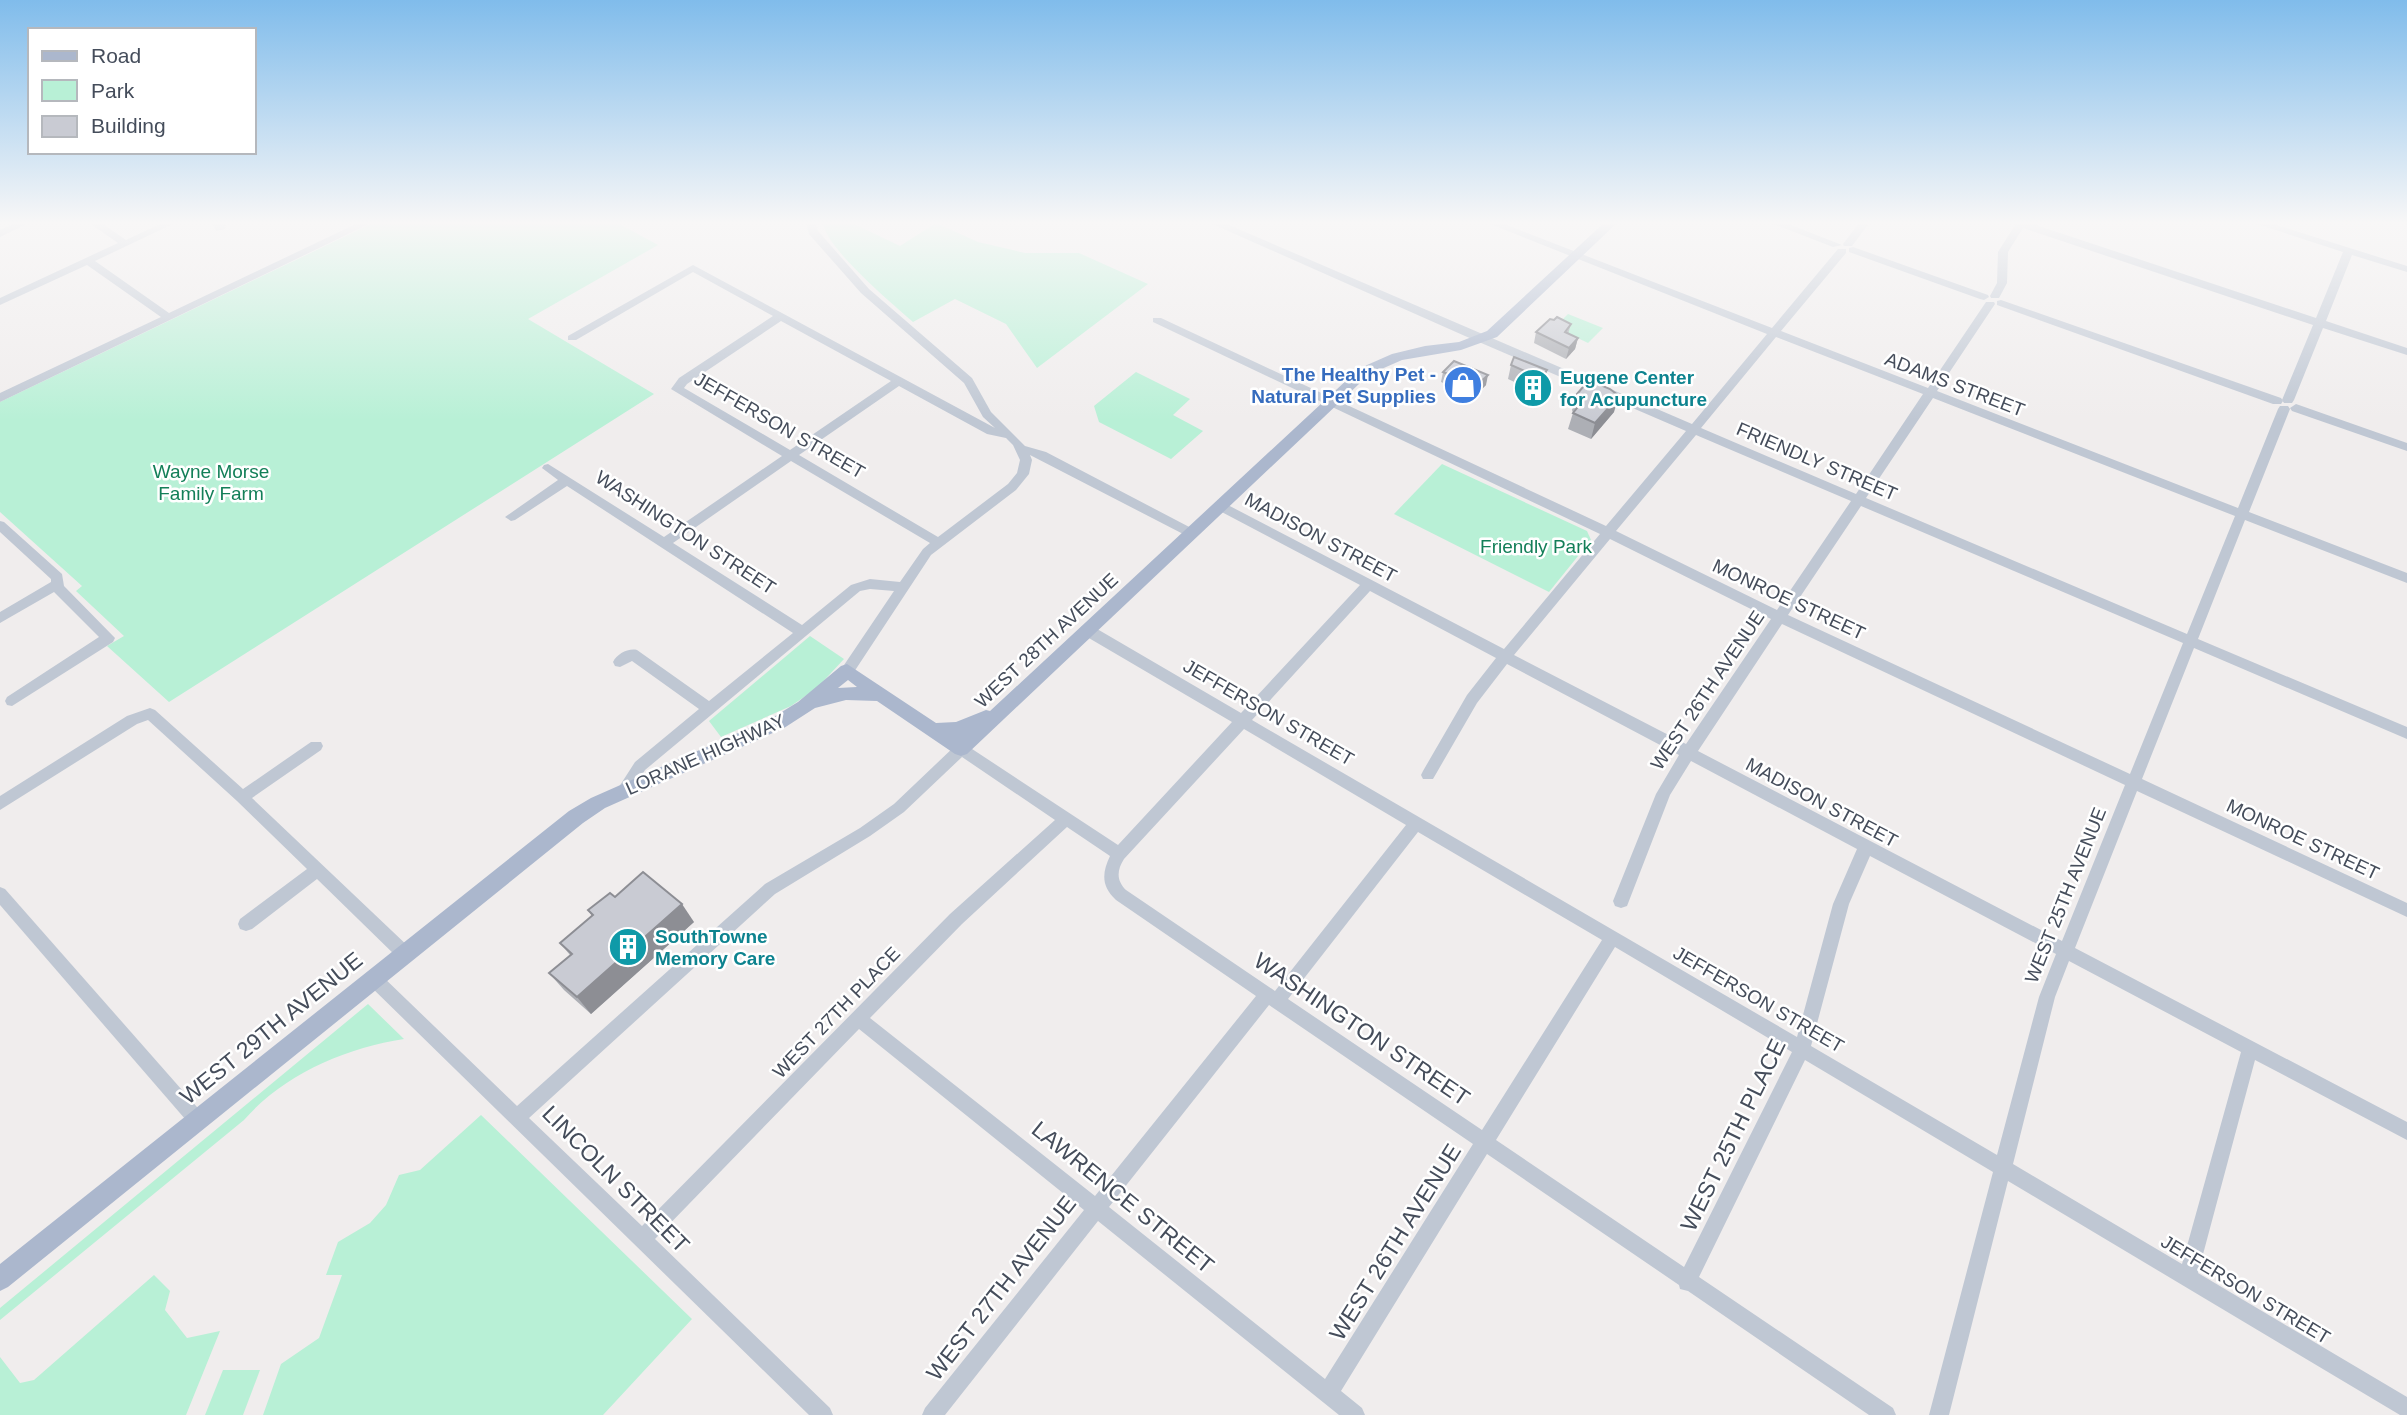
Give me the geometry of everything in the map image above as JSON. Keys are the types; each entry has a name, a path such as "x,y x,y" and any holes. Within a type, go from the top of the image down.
{"main road":[{"name":"WEST 28TH AVENUE","path":"961,749 1362,374 1386,361 1415,352 1461,346 1481,339 1510,320 1543,288"},
{"path":"846,671 961,749"},
{"name":"LORANE HIGHWAY","path":"576,817 624,790 768,728 804,707 846,671"},
{"path":"804,707 846,693 881,695"},
{"path":"933,730 964,728 1005,708"},
{"name":"WEST 29TH AVENUE","path":"0,1279 576,817"}],"street":[{"path":"0,302 30,288"},
{"path":"127,288 168,317"},
{"path":"0,398 229,288"},
{"path":"572,338 655,288"},
{"path":"729,288 991,431 1012,437"},
{"path":"865,288 907,330 968,381 987,414 1023,449 1042,455 1191,533"},
{"name":"FRIENDLY STREET","path":"1364,288 2407,733"},
{"name":"ADAMS STREET","path":"1660,288 2407,578"},
{"path":"1428,775 1449,746 1471,700 1606,533 1811,288"},
{"path":"1958,288 2407,447"},
{"name":"WEST 26TH AVENUE","path":"1621,901 1663,794 1688,753 1999,288"},
{"path":"2215,288 2407,352"},
{"name":"WEST 25TH AVENUE","path":"1938,1415 2047,997 2333,288"},
{"name":"JEFFERSON STREET","path":"779,317 678,386 678,390 937,542"},
{"name":"MONROE STREET","path":"1157,320 1780,617 2407,910"},
{"path":"664,543 898,381"},
{"name":"LORANE HIGHWAY","path":"846,671 901,587 937,542 1018,481 1027,463 1023,449"},
{"name":"WASHINGTON STREET","path":"548,468 802,632"},
{"path":"511,517 567,480"},
{"name":"MADISON STREET","path":"1220,506 2407,1131"},
{"path":"0,525 57,577 58,588 108,638 12,701"},
{"path":"0,618 57,584"},
{"path":"624,790 640,766 859,586 870,584 901,587"},
{"path":"961,749 1119,854 1369,584"},
{"name":"JEFFERSON STREET","path":"1087,630 1417,822 2407,1408"},
{"path":"620,662 632,654 708,708"},
{"path":"0,804 146,714 157,719 242,797 405,954"},
{"path":"242,797 316,746"},
{"name":"WEST 28TH AVENUE","path":"518,1117 770,889 865,832 899,808 961,749"},
{"name":"WEST 27TH PLACE","path":"642,1239 956,919 1066,819"},
{"name":"WEST 27TH AVENUE","path":"932,1415 1096,1206 1417,822"},
{"name":"WEST 25TH PLACE","path":"1687,1282 1802,1049 1841,904 1866,847"},
{"name":"WASHINGTON STREET","path":"1119,854 1110,876 1116,892 1886,1415"},
{"path":"246,924 318,870"},
{"path":"0,894 198,1121"},
{"name":"WEST 26TH AVENUE","path":"1328,1393 1486,1144 1612,938"},
{"name":"LINCOLN STREET","path":"374,979 823,1415"},
{"name":"LAWRENCE STREET","path":"859,1019 1356,1415"},
{"path":"2187,1278 2250,1049"}],"green space":[{"name":"Wayne Morse Family Farm","path":"237,288 582,288 528,319 654,394 169,702 107,646 124,636 76,591 82,586 0,512 0,402"},
{"path":"1143,288 1037,368 1006,324 955,299 913,322 876,289"},
{"path":"1568,314 1603,328 1588,343 1555,327"},
{"path":"1136,372 1190,399 1173,415 1203,431 1171,459 1099,422 1094,406"},
{"name":"Friendly Park","path":"1442,464 1587,531 1591,540 1549,592 1394,514"},
{"path":"810,636 844,659 817,688 791,706 721,737 709,721"},
{"path":"368,1004 404,1039 338,1057 316,1066 277,1090 0,1320 0,1308"},
{"path":"481,1115 692,1319 603,1415 263,1415 281,1364 319,1338 342,1275 326,1275 338,1242 370,1223 386,1205 399,1175 420,1170"},
{"path":"154,1275 170,1291 165,1310 187,1338 220,1331 186,1415 0,1415 0,1357 20,1383 34,1380"},
{"path":"223,1370 260,1370 243,1415 205,1415"}],"building":[{"path":"1557,317 1571,324 1565,332 1578,338 1569,348 1536,332 1550,319"},
{"path":"1514,357 1547,370 1538,382 1526,376 1529,373 1511,365"},
{"path":"1454,361 1488,375 1477,385 1443,372"},
{"path":"1589,380 1619,396 1595,423 1573,413 1581,403 1577,394"},
{"path":"643,872 682,904 577,997 549,973 572,954 560,943 593,915 588,910 610,893 615,897"}],"place":[{"name":"The Healthy Pet - Natural Pet Supplies","path":"1463,385"},
{"name":"Eugene Center for Acupuncture","path":"1533,388"},
{"name":"SouthTowne Memory Care","path":"628,947"}]}
